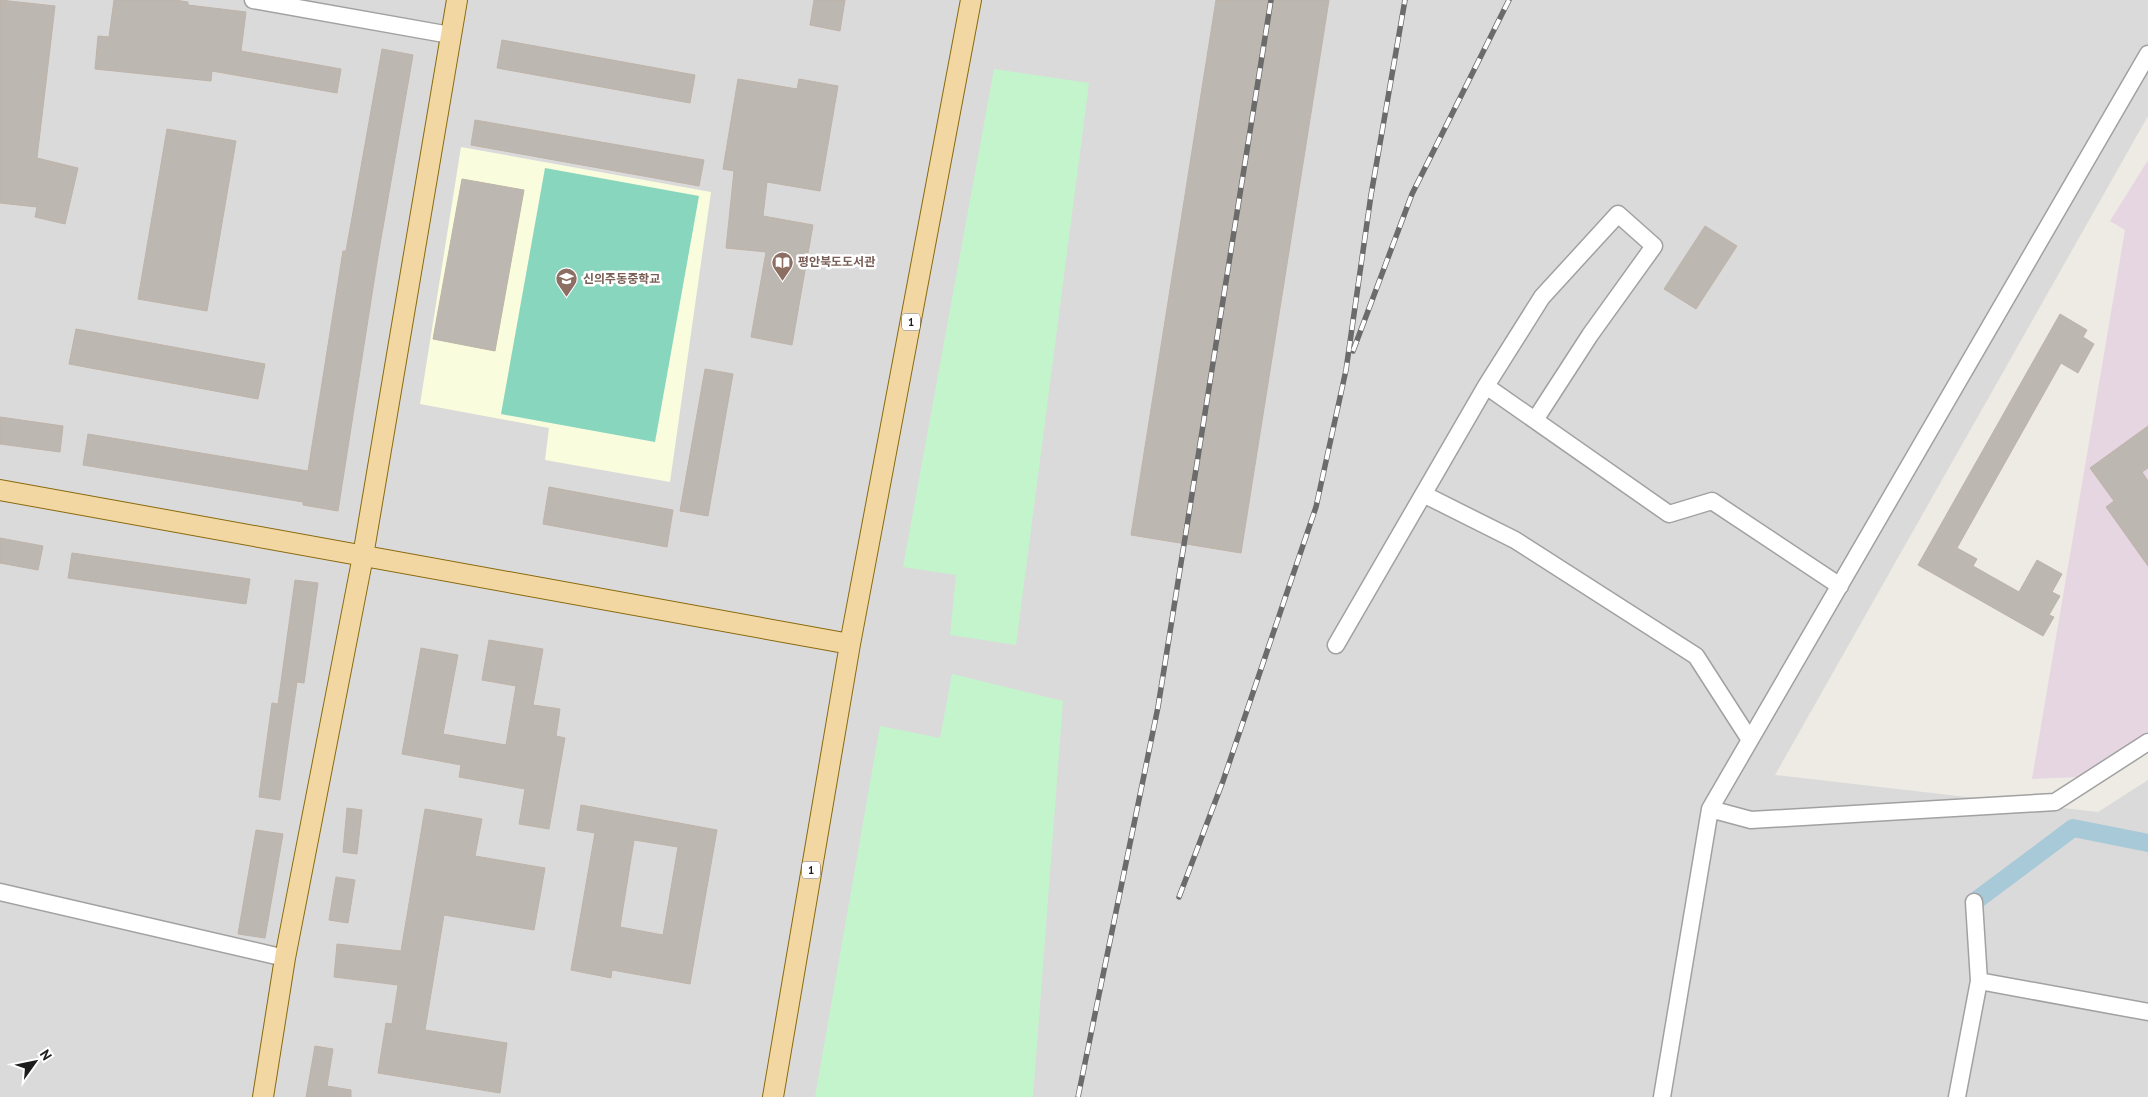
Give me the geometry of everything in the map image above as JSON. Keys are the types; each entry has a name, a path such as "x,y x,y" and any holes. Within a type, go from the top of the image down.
{"main road":[{"path":"263,1097 285,958 363,556 456,0"},
{"name":"1","path":"772,1097 850,644 971,0"},
{"path":"0,490 850,644"}],"street":[{"path":"253,0 450,35"},
{"path":"1662,1097 1710,810 2148,54"},
{"path":"1336,645 1425,495 1486,386 1542,297 1618,214 1654,246 1590,335 1535,420"},
{"path":"1486,386 1669,514 1712,501 1840,586"},
{"path":"1425,495 1515,540 1696,656 1750,740"},
{"path":"1710,810 1752,820 2055,802 2148,742"},
{"path":"0,892 285,958"},
{"path":"1957,1097 1979,981 1974,902"},
{"path":"1979,981 2148,1012"}],"shaded area":[{"path":"0,0 2148,0 2148,116 1775,775 2098,812 2148,780 2148,1097 0,1097"},
{"name":"신의주동중학교","path":"461,147 711,192 670,482 545,460 549,428 420,404"},
{"path":"2148,160 2148,732 2080,777 2032,779 2125,230 2110,221"}],"green space":[{"path":"994,69 1089,83 1016,645 950,635 956,575 903,567"},
{"path":"545,168 699,196 655,442 501,414"},
{"path":"952,674 1063,701 1033,1097 815,1097 880,726 940,738"}],"building":[{"path":"0,0 55,6 37,158 78,168 65,224 35,217 37,207 0,203"},
{"path":"114,0 175,0 188,2 188,5 246,12 241,51 341,69 337,93 212,71 211,81 95,69 98,36 109,37"},
{"path":"814,0 845,0 840,31 810,25"},
{"path":"1216,0 1329,0 1241,553 1131,535"},
{"path":"502,40 695,75 690,103 497,68"},
{"path":"382,49 413,55 378,256 338,511 303,505 303,502 83,465 88,434 308,471 343,251 346,251"},
{"path":"738,79 797,89 799,79 838,86 820,191 767,182 763,216 813,225 792,345 751,337 766,252 726,248 734,171 723,169"},
{"path":"475,120 704,160 699,186 471,145"},
{"path":"167,129 236,141 207,311 138,299"},
{"path":"462,179 524,190 495,351 433,339"},
{"path":"1705,226 1737,246 1696,309 1664,289"},
{"path":"2060,314 2087,330 2083,337 2094,344 2078,373 2061,363 1957,548 1977,559 1973,566 2019,592 2037,560 2062,574 2052,592 2060,596 2049,615 2054,617 2043,636 1918,565"},
{"path":"76,329 265,364 258,399 69,364"},
{"path":"705,369 733,374 708,516 680,511"},
{"path":"0,417 63,426 60,452 0,444"},
{"path":"2148,426 2148,468 2142,472 2148,481 2148,566 2106,507 2114,501 2090,468"},
{"path":"549,487 673,510 667,547 543,524"},
{"path":"0,538 43,546 38,570 0,563"},
{"path":"72,553 250,579 246,604 68,578"},
{"path":"295,580 318,583 304,683 297,682 280,800 259,797 272,703 278,704"},
{"path":"489,640 543,649 533,705 560,709 556,736 565,738 549,829 519,824 525,789 459,777 461,765 402,754 421,648 458,655 443,734 506,745 516,686 482,680"},
{"path":"581,805 717,830 690,984 612,970 611,978 571,970 595,833 577,830","holes":["634,840 678,847 663,935 620,927"]},
{"path":"347,808 362,810 357,854 343,852"},
{"path":"425,809 482,819 475,856 545,868 534,930 444,915 425,1030 507,1043 500,1093 378,1073 386,1023 392,1024 398,985 334,977 337,944 401,951"},
{"path":"256,830 283,834 265,938 238,934"},
{"path":"336,877 355,880 348,923 329,920"},
{"path":"315,1046 333,1049 327,1086 351,1090 351,1097 306,1097"}],"waterway":[{"path":"1974,902 2073,828 2148,843"}],"railway":[{"path":"1078,1097 1158,707 1271,0"},
{"path":"1179,897 1223,781 1316,507 1346,370 1371,195 1405,0"},
{"path":"1353,351 1412,194 1509,0"}],"place":[{"name":"평안북도도서관","path":"782,281"},
{"name":"신의주동중학교","path":"567,298"}]}
